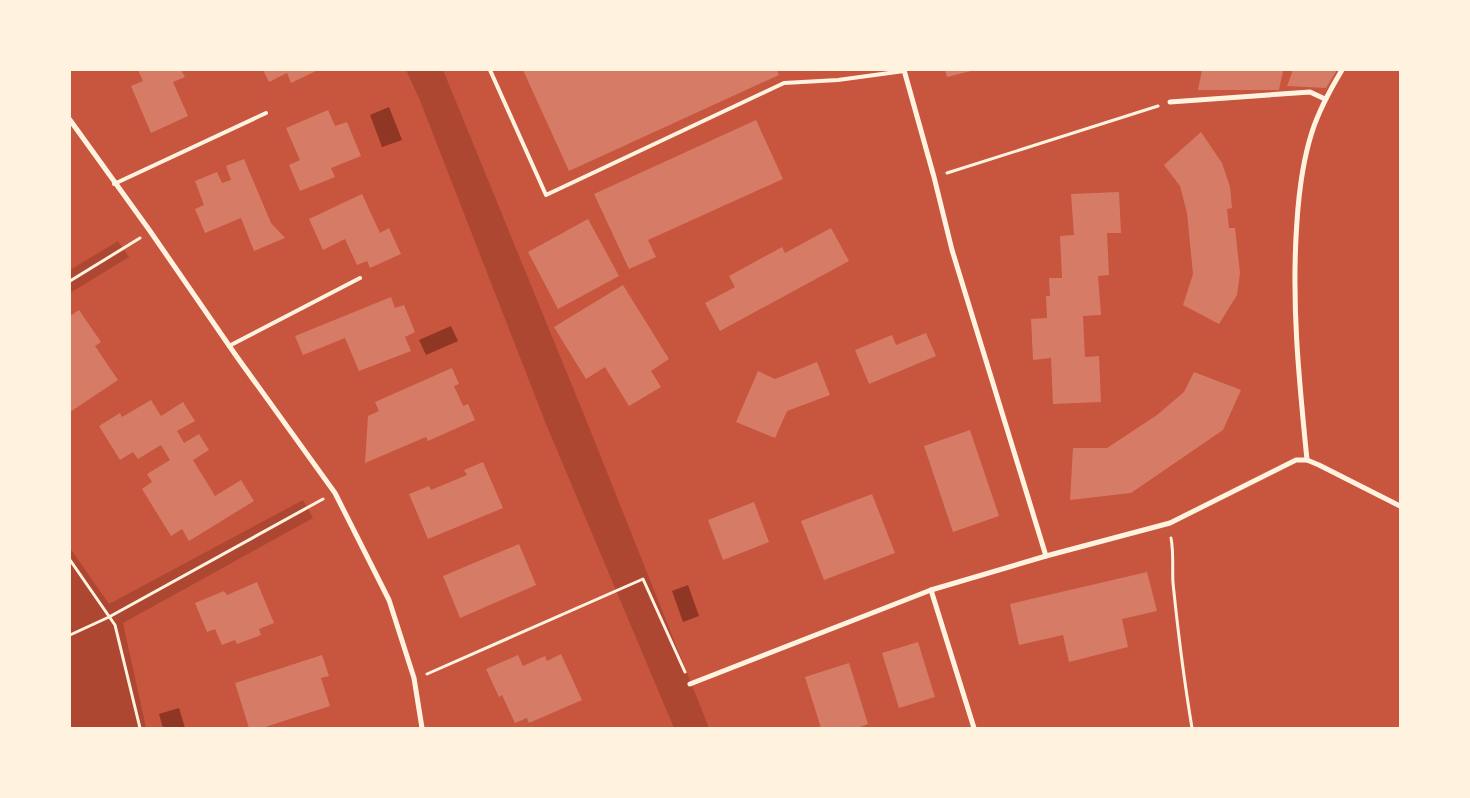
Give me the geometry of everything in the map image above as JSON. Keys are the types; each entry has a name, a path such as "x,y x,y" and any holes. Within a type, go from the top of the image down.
{"street":[{"path":"904,70 952,250 1046,556"},
{"path":"1307,460 1296,350 1294,260 1299,198 1304,163 1312,131 1325,100 1342,70"},
{"path":"1170,102 1310,92 1325,100"},
{"path":"70,120 335,493 389,600 414,678 422,728"},
{"path":"690,684 931,590 1168,523 1296,460 1307,460 1319,464 1400,506"},
{"path":"931,590 974,728"}],"lane":[{"path":"490,70 546,195 784,83 838,80 904,70"},
{"path":"114,184 266,113"},
{"path":"229,346 360,278"}],"path":[{"path":"934,177 1170,102"},
{"path":"70,281 150,231"},
{"path":"70,635 109,617 335,493"},
{"path":"1168,523 1173,548 1173,580 1181,658 1192,728"},
{"path":"70,560 115,625 140,728"},
{"path":"414,678 643,579 690,684"}],"shaded area":[{"path":"406,70 443,70 589,427 709,728 674,728 546,424 419,98"},
{"path":"389,107 402,140 382,147 370,115"},
{"path":"118,241 129,257 70,293 70,270"},
{"path":"451,326 458,341 426,355 419,340"},
{"path":"303,500 313,518 123,623 146,728 70,728 70,548 109,604"},
{"path":"688,585 699,616 683,622 672,591"},
{"path":"179,708 185,728 163,728 159,714"}],"building":[{"path":"138,70 181,70 185,77 173,82 188,116 151,133 131,86 143,81"},
{"path":"263,70 318,70 291,83 287,73 269,82"},
{"path":"523,70 777,70 779,75 569,171"},
{"path":"945,70 971,70 971,71 947,77"},
{"path":"1202,70 1283,71 1279,90 1198,90"},
{"path":"1293,70 1337,70 1326,88 1287,86"},
{"path":"328,110 335,126 347,122 361,156 331,168 335,177 300,191 289,165 300,160 286,128"},
{"path":"756,120 783,179 648,240 656,257 629,269 594,194"},
{"path":"1201,132 1222,163 1230,187 1232,208 1227,209 1229,228 1235,228 1240,273 1237,295 1219,324 1183,305 1193,274 1187,213 1180,186 1164,165"},
{"path":"244,159 271,223 285,238 254,251 241,218 205,233 195,209 204,205 195,181 217,172 222,183 231,180 226,166"},
{"path":"1119,192 1121,233 1107,233 1109,275 1098,276 1101,315 1083,316 1085,357 1099,356 1101,402 1053,404 1051,358 1033,360 1031,319 1047,318 1046,296 1050,296 1049,278 1062,278 1060,236 1074,235 1071,194"},
{"path":"362,194 380,233 389,228 401,254 370,268 367,261 357,265 345,239 323,250 309,219"},
{"path":"588,219 619,276 558,309 528,252"},
{"path":"831,228 849,261 720,331 705,303 735,287 729,276 782,247 785,253"},
{"path":"623,285 669,359 651,371 661,387 629,406 605,367 586,379 554,327"},
{"path":"391,297 395,308 404,305 415,332 405,337 411,351 359,371 345,338 303,355 295,336"},
{"path":"79,310 101,342 95,346 118,380 70,412 70,316"},
{"path":"926,333 936,356 869,384 855,350 892,335 896,345"},
{"path":"817,362 830,395 787,411 775,438 736,422 758,371 775,379"},
{"path":"452,368 459,384 454,386 463,406 468,404 475,420 428,441 426,437 365,463 368,416 379,411 375,402"},
{"path":"1194,372 1241,390 1223,430 1131,493 1070,500 1073,448 1107,448 1157,415 1184,392"},
{"path":"151,400 161,416 183,402 195,421 177,431 184,443 199,434 209,450 193,460 215,496 241,480 254,501 189,541 182,529 171,536 142,489 152,482 147,474 170,460 161,445 138,459 133,452 120,460 99,426 120,413 122,417"},
{"path":"970,430 999,516 953,532 924,446"},
{"path":"483,462 503,508 428,539 409,494 429,486 431,490 467,475 464,470"},
{"path":"872,494 895,553 824,580 801,521"},
{"path":"754,502 769,542 723,560 708,520"},
{"path":"519,544 536,585 460,618 443,576"},
{"path":"1147,572 1157,611 1122,619 1128,647 1069,662 1063,635 1019,645 1010,604"},
{"path":"257,582 274,623 259,629 261,635 237,644 235,640 222,645 215,629 207,632 195,603 224,591 227,595"},
{"path":"918,642 935,697 899,708 882,653"},
{"path":"561,654 582,700 529,723 527,718 515,723 502,695 499,697 486,669 518,655 523,666 545,656 547,661"},
{"path":"322,655 329,676 321,678 330,706 262,728 249,728 235,683"},
{"path":"849,663 868,724 857,728 821,728 805,677"}]}
